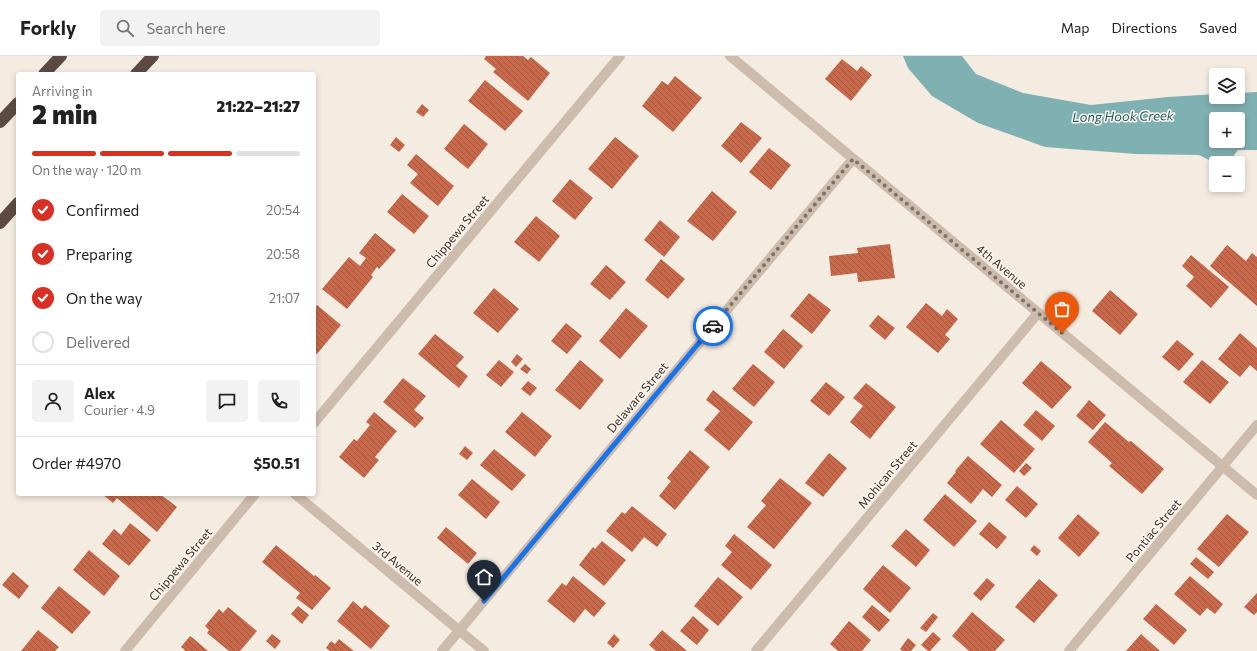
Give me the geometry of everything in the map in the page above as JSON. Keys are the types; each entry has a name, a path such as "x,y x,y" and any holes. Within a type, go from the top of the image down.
{"highway":[{"path":"46,72 61,56"},
{"path":"138,72 153,56"},
{"path":"0,122 16,105"},
{"path":"0,223 16,205"}],"street":[{"name":"Chippewa Street","path":"316,421 620,56"},
{"name":"4th Avenue","path":"730,56 1257,495"},
{"name":"Delaware Street","path":"442,651 853,159"},
{"name":"Mohican Street","path":"756,651 1038,313"},
{"name":"Pontiac Street","path":"1069,651 1257,425"},
{"name":"Chippewa Street","path":"125,651 253,496"},
{"name":"3rd Avenue","path":"297,496 484,651"}],"water":[{"name":"Long Hook Creek","path":"903,56 962,56 976,74 1023,93 1091,105 1209,94 1209,104 1245,104 1245,93 1257,92 1257,150 1238,150 1233,156 1209,156 1209,160 1199,155 1136,154 1045,147 978,123 932,96 908,68"}],"building":[{"path":"486,56 523,56 528,60 531,57 550,73 528,101 493,72 496,69 484,59"},
{"path":"842,59 857,71 861,66 872,75 851,101 825,79"},
{"path":"675,76 702,98 673,132 642,106 662,81 668,85"},
{"path":"485,80 523,111 505,131 468,101"},
{"path":"422,104 429,110 423,117 416,112"},
{"path":"741,122 762,138 741,163 721,146"},
{"path":"464,124 488,144 468,169 444,149"},
{"path":"396,137 405,145 399,152 390,145"},
{"path":"615,137 639,156 612,189 588,169"},
{"path":"769,148 791,165 771,190 749,172"},
{"path":"416,154 454,186 438,206 410,183 418,174 407,165"},
{"path":"570,179 593,198 575,220 552,201"},
{"path":"712,191 737,212 713,241 687,221"},
{"path":"402,194 429,216 414,234 387,212"},
{"path":"536,216 560,236 539,262 514,242"},
{"path":"660,220 680,237 664,257 644,240"},
{"path":"375,233 396,250 379,269 377,267 371,275 373,277 347,309 322,289 349,257 360,266 366,258 359,253"},
{"path":"890,244 895,278 858,282 857,273 831,276 829,256 858,253 857,248"},
{"path":"1227,245 1246,261 1252,253 1257,257 1257,306 1210,266"},
{"path":"1191,255 1229,287 1211,308 1186,286 1194,277 1182,266"},
{"path":"661,259 685,279 668,299 645,280"},
{"path":"606,265 626,282 610,300 590,284"},
{"path":"494,288 519,309 498,333 473,313"},
{"path":"1110,290 1138,314 1120,335 1092,311"},
{"path":"809,293 831,310 812,334 790,316"},
{"path":"926,303 942,316 947,309 958,319 945,335 950,339 938,353 906,327"},
{"path":"317,305 341,325 317,354 316,353"},
{"path":"626,308 648,326 620,359 599,341"},
{"path":"878,315 895,328 885,340 869,326"},
{"path":"566,323 582,336 567,354 551,341"},
{"path":"783,329 803,346 784,369 764,352"},
{"path":"1240,333 1257,348 1257,371 1250,365 1240,377 1218,359"},
{"path":"435,334 464,357 456,366 468,376 459,388 418,354"},
{"path":"1177,340 1194,354 1179,371 1162,357"},
{"path":"517,354 523,359 516,367 511,362"},
{"path":"499,360 514,372 501,387 486,375"},
{"path":"580,360 604,380 580,410 555,390"},
{"path":"1202,360 1229,382 1210,404 1183,382"},
{"path":"1041,361 1072,387 1052,409 1022,383"},
{"path":"525,364 531,369 527,374 520,369"},
{"path":"753,364 775,382 754,407 732,389"},
{"path":"403,378 426,396 414,410 424,418 415,428 383,402"},
{"path":"528,381 537,388 530,396 521,389"},
{"path":"826,382 845,397 829,416 810,401"},
{"path":"866,383 896,407 870,439 850,422 863,406 853,398"},
{"path":"713,390 753,422 729,451 704,430 720,411 706,400"},
{"path":"1089,400 1106,415 1093,430 1076,416"},
{"path":"1036,410 1055,426 1042,441 1023,425"},
{"path":"374,412 397,431 375,457 379,460 364,478 339,457 354,439 357,441 370,425 366,422"},
{"path":"522,412 552,436 535,457 505,432"},
{"path":"1001,420 1035,449 1014,473 980,444"},
{"path":"1105,422 1129,442 1131,441 1164,469 1142,494 1109,466 1112,463 1088,442"},
{"path":"465,446 473,453 467,460 459,454"},
{"path":"494,449 526,475 512,491 480,465"},
{"path":"690,450 710,467 675,510 659,496 671,481 667,478"},
{"path":"829,453 847,468 823,497 805,483"},
{"path":"968,456 1002,485 992,497 983,489 971,504 947,483"},
{"path":"1026,463 1032,468 1024,476 1019,471"},
{"path":"780,478 812,503 774,549 747,527 766,505 761,501"},
{"path":"472,479 500,502 486,519 458,495"},
{"path":"1017,486 1038,504 1026,518 1005,500"},
{"path":"945,494 977,521 954,547 923,520"},
{"path":"104,496 163,496 177,507 157,532 117,498 113,503"},
{"path":"632,506 667,534 657,547 644,537 632,552 606,531 622,512 625,514"},
{"path":"1078,514 1100,533 1079,557 1058,538"},
{"path":"1227,514 1249,532 1219,567 1197,549"},
{"path":"989,522 1007,537 997,549 979,534"},
{"path":"130,523 151,540 129,566 102,544 114,529 121,535"},
{"path":"446,527 477,553 468,564 437,538"},
{"path":"906,529 930,550 916,567 891,546"},
{"path":"734,534 772,565 751,590 721,565 732,552 725,546"},
{"path":"602,541 626,560 604,586 579,565 593,547 595,549"},
{"path":"276,545 331,588 312,610 296,598 300,593 262,562"},
{"path":"1034,545 1041,551 1037,556 1030,550"},
{"path":"89,550 120,576 104,596 73,570"},
{"path":"1196,557 1214,572 1208,579 1190,564"},
{"path":"883,565 911,588 890,613 863,589"},
{"path":"13,572 29,586 19,599 2,585"},
{"path":"573,576 606,603 594,617 585,609 574,623 547,601 562,583 566,586"},
{"path":"1190,576 1223,604 1215,614 1207,608 1200,616 1174,594"},
{"path":"718,577 743,597 718,626 694,606"},
{"path":"987,578 995,585 981,601 973,594"},
{"path":"1039,579 1058,595 1034,623 1015,607"},
{"path":"59,586 91,612 72,634 41,608"},
{"path":"1257,593 1257,612 1254,615 1244,607"},
{"path":"353,601 362,609 365,605 390,626 371,649 337,621"},
{"path":"1156,604 1187,630 1174,645 1143,619"},
{"path":"872,605 890,620 879,632 862,617"},
{"path":"298,606 309,615 302,624 291,614"},
{"path":"228,607 257,631 240,651 229,651 207,633 209,630 205,626 219,609 223,613"},
{"path":"972,612 1005,640 995,651 969,651 952,636"},
{"path":"933,613 938,617 926,632 920,628"},
{"path":"693,616 709,630 697,645 680,631"},
{"path":"849,621 871,640 862,651 838,651 830,644"},
{"path":"38,630 59,647 55,651 21,651"},
{"path":"662,630 687,651 656,651 649,645"},
{"path":"933,632 941,639 930,651 928,651 921,645"},
{"path":"272,634 281,641 275,649 266,641"},
{"path":"614,634 620,640 613,648 607,643"},
{"path":"1141,634 1160,651 1126,651"},
{"path":"190,636 208,651 184,651 185,650 181,647"},
{"path":"908,638 916,645 911,651 902,651 900,649"},
{"path":"339,639 354,651 330,651 326,648 331,641 335,644"}],"way so far":[{"path":"713,326 853,159 1062,333"}],"route":[{"path":"484,601 713,326"}]}
